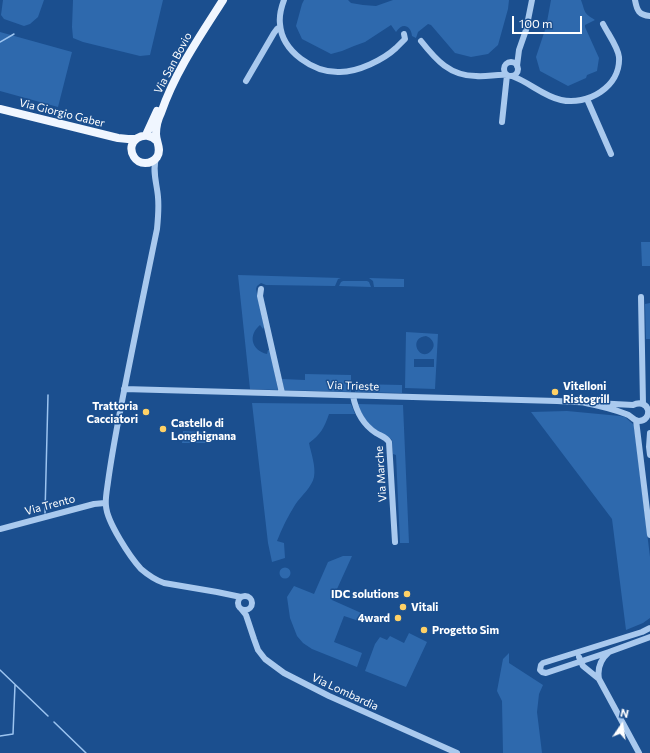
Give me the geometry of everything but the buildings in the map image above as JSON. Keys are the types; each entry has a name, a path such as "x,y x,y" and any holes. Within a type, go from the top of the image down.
{"main road":[{"name":"Via San Bovio","path":"146,135 177,65 217,0"},
{"name":"Via San Bovio","path":"156,158 159,150 156,134 157,125 168,96 182,66 223,0"},
{"name":"Via Giorgio Gaber","path":"0,109 118,138 136,139"},
{"path":"156,158 152,162 148,163 139,162 132,153 132,148 136,139 141,136 146,135 153,138 157,142"},
{"name":"Via Giorgio Gaber","path":"118,138 132,148"}],"street":[{"path":"284,0 280,18 280,27 290,49 295,55 306,62 331,72 352,70 375,62 396,48 405,39 404,34"},
{"path":"488,75 496,73 516,55 519,50 526,30 532,0"},
{"path":"635,0 636,7 639,12 645,16 650,16"},
{"path":"506,64 504,66 504,71 509,75 530,84 544,94 564,101 587,99 599,93 614,80 619,65 617,50 603,24"},
{"path":"246,81 274,33 280,27"},
{"path":"421,41 441,64 453,71 465,75 509,75 517,73 519,50"},
{"path":"506,64 513,62 530,84"},
{"path":"502,122 509,75"},
{"path":"587,99 611,154"},
{"path":"156,158 154,164 158,202 157,229 113,450 106,503 108,517 137,564 159,582 217,592 239,599 246,596 251,600 252,604 249,609 242,610"},
{"path":"143,163 155,177"},
{"path":"261,288 260,296 282,393"},
{"path":"581,402 609,408 630,415 636,420 640,421 649,417 646,404 641,297"},
{"name":"Via Trieste","path":"124,389 581,402"},
{"name":"Via Marche","path":"353,396 357,411 364,423 390,442 394,542"},
{"path":"581,402 633,405 637,403 646,404"},
{"path":"630,415 630,410 633,405"},
{"path":"636,420 650,535"},
{"path":"650,433 650,455"},
{"name":"Via Trento","path":"0,529 94,504 106,503"},
{"name":"Via Lombardia","path":"239,599 238,606 246,615 256,644 262,654 270,663 284,673 329,696 457,753"},
{"name":"Via Lombardia","path":"248,622 249,609"},
{"path":"650,628 642,632 543,663 540,670 546,673 650,637"},
{"path":"579,652 580,661 599,679"},
{"path":"609,652 604,656 599,665 599,679 639,753"}],"shaded area":[{"path":"3,0 44,0 38,17 30,24 24,26 4,19 1,15"},
{"path":"73,0 163,0 150,55 140,56 83,42 73,38"},
{"path":"304,0 348,0 351,3 376,6 393,0 509,0 498,45 488,54 471,57 455,53 431,25 428,24 418,32 416,38 412,36 408,27 403,26 396,32 391,25 365,42 331,54 302,39 296,26"},
{"path":"551,0 581,0 585,12 595,20 585,25 585,27 599,58 597,71 568,86 540,71 536,57 546,27"},
{"path":"0,32 72,52 58,107 0,91"},
{"path":"641,242 650,242 650,266 642,266"},
{"path":"238,275 341,278 338,279 335,286 266,285 261,283 257,286 256,289 264,327 263,329 260,325 256,329 253,342 257,349 262,352 267,354 268,350 270,350 278,390 250,389"},
{"path":"369,278 404,279 404,287 374,287 373,281"},
{"path":"343,281 367,281 371,287 339,286"},
{"path":"650,303 650,339 646,339 645,304"},
{"path":"406,332 438,334 435,389 405,388","holes":["426,336 432,340 434,346 433,349 427,354 423,354 417,349 416,345 420,338","414,359 434,359 434,367 414,367"]},
{"path":"305,374 351,375 351,392 284,390 282,379 305,380"},
{"path":"355,384 402,385 402,393 355,392"},
{"path":"252,403 351,404 355,414 329,414 322,430 309,443 314,468 313,481 292,509 277,541 284,543 285,558 272,562 268,543"},
{"path":"357,404 403,405 409,543 400,543 396,455 393,454 392,440 370,424"},
{"path":"567,411 625,417 634,425 650,557 650,618 643,623 626,630 612,519 531,412"},
{"path":"183,431 207,432 206,443 182,443"},
{"path":"343,556 352,556 332,600 368,616 365,623 344,616 334,642 362,653 357,667 312,649 303,643 297,636 290,618 287,597 294,586 314,594 328,562"},
{"path":"285,567 289,569 291,573 289,577 285,579 281,577 279,573 281,569"},
{"path":"409,633 427,642 406,687 365,671 375,644 380,637 387,640 390,636 404,643"},
{"path":"509,653 509,663 543,685 539,694 537,712 542,753 503,753 502,701 497,691 503,659"}],"waterway":[{"path":"0,42 14,34"},
{"path":"45,513 48,395"},
{"path":"0,670 48,716"},
{"path":"0,736 13,734 15,685"},
{"path":"54,722 86,753"}],"place":[{"name":"Vitelloni Ristogrill","path":"555,392"},
{"name":"Trattoria Cacciatori","path":"146,412"},
{"name":"Castello di Longhignana","path":"163,429"},
{"name":"IDC solutions","path":"407,594"},
{"name":"Vitali","path":"403,607"},
{"name":"4ward","path":"398,618"},
{"name":"Progetto Sim","path":"424,630"}]}
